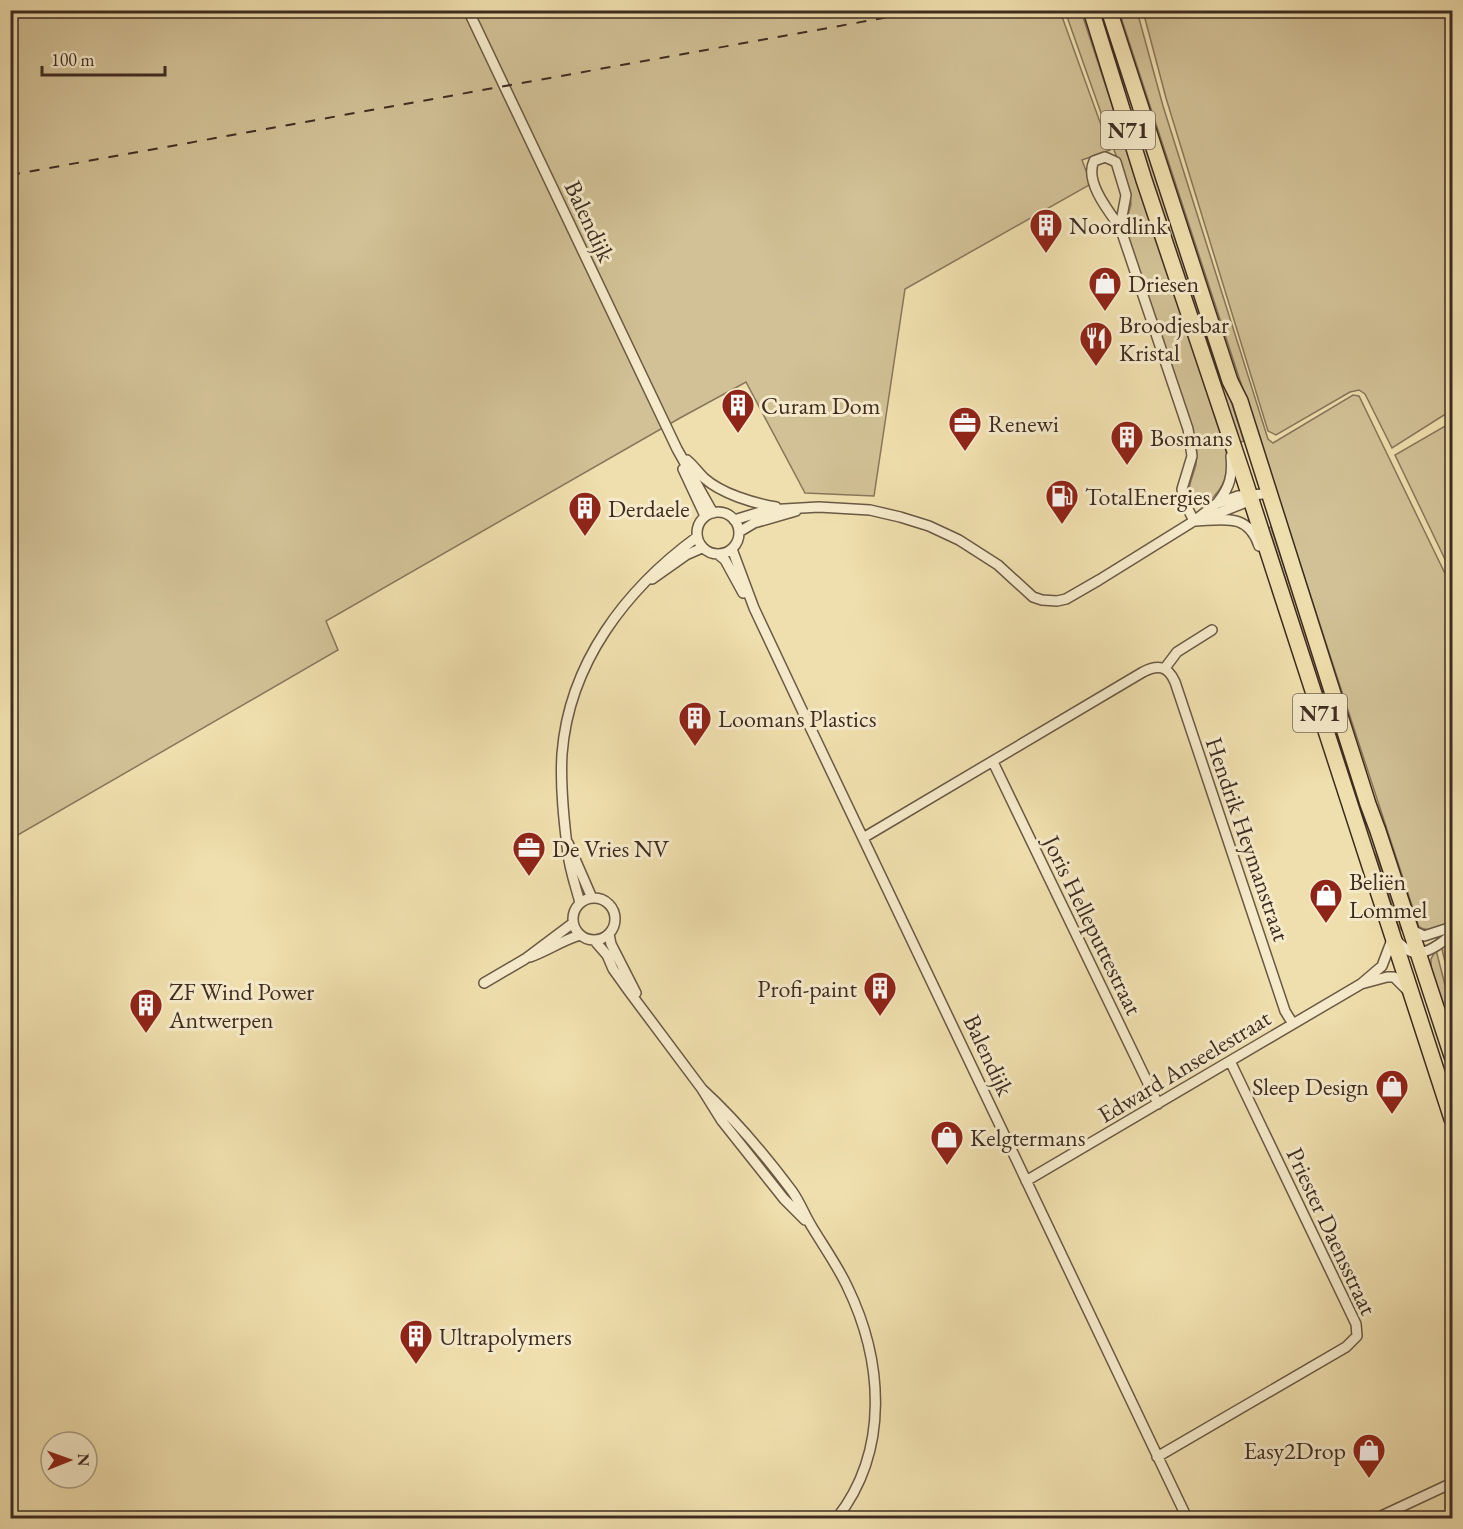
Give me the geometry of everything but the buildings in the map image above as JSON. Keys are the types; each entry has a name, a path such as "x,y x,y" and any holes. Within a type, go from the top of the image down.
{"highway":[{"name":"N71","path":"1091,10 1144,180 1229,433 1312,631"},
{"name":"N71","path":"1109,10 1230,381 1243,412 1368,804 1412,930 1452,1056"},
{"name":"N71","path":"1230,381 1254,496 1275,576 1452,1119"}],"street":[{"name":"Balendijk","path":"468,10 677,449"},
{"path":"1120,227 1126,195 1116,162 1105,157 1094,161 1093,179 1101,201 1120,227 1188,429 1192,456 1182,489 1184,501 1194,521"},
{"path":"677,449 705,478 744,498 784,508 819,507 870,510 900,516 930,526 972,547 998,565 1033,597 1057,601 1075,594 1194,521 1216,504 1228,488 1231,479 1229,433"},
{"path":"677,449 709,515"},
{"path":"1216,504 1238,496 1254,496"},
{"path":"1194,521 1254,496"},
{"path":"734,520 784,508"},
{"path":"739,532 754,523 801,509"},
{"path":"724,513 734,520 739,532 732,549 719,555 702,548 697,537 698,525 709,515 724,513"},
{"path":"1194,521 1228,519 1245,525 1256,537 1261,552 1275,576"},
{"path":"580,903 569,860 562,787 562,756 573,696 603,632 628,599 672,554 697,537"},
{"path":"645,583 686,555 702,548"},
{"name":"Balendijk","path":"732,549 754,609 1187,1518"},
{"name":"Balendijk","path":"719,555 725,560 754,609"},
{"path":"863,838 1143,672 1154,667 1165,668 1177,652 1212,630"},
{"name":"Hendrik Heymanstraat","path":"1165,668 1175,681 1285,1011 1293,1023"},
{"name":"Joris Helleputtestraat","path":"993,762 1158,1104"},
{"path":"568,841 592,898"},
{"path":"484,983 525,959 573,923 580,903 592,898 606,902 615,914 613,928 609,934 594,940"},
{"path":"573,923 580,935"},
{"path":"1412,930 1424,936 1452,927"},
{"path":"609,934 610,944 640,1004"},
{"path":"1393,936 1410,952 1419,953 1435,946 1452,934"},
{"path":"525,959 580,935 594,940 607,955 613,969 628,990 702,1089 722,1121 757,1157 784,1199 810,1224 833,1261 858,1312 872,1359 876,1390 874,1436 866,1466 855,1492 837,1518"},
{"name":"Edward Anseelestraat","path":"1026,1181 1361,984 1382,966 1393,936"},
{"path":"1425,973 1427,957 1435,946"},
{"name":"Edward Anseelestraat","path":"1361,984 1394,977 1401,982 1413,998"},
{"name":"Priester Daensstraat","path":"1157,1457 1346,1347 1357,1336 1356,1324 1230,1061"},
{"path":"1377,1518 1452,1483"}],"shaded area":[{"path":"11,11 1060,11 1110,150 1082,160 1091,184 905,289 874,496 805,493 746,382 326,621 338,650 11,839"},
{"path":"1065,11 1081,11 1227,454 1225,478 1219,490 1202,507 1194,506 1188,497 1196,464 1195,439 1125,227 1131,204 1130,195"},
{"path":"1096,11 1104,11 1244,441 1237,443"},
{"path":"1119,11 1137,11 1163,106 1268,439 1273,443 1353,395 1359,396 1452,588 1452,922 1440,928 1428,930 1419,927"},
{"path":"1143,11 1452,11 1452,410 1392,448 1365,394 1359,390 1350,392 1276,435 1268,431 1166,98"},
{"path":"1452,422 1452,574 1395,455"},
{"path":"1271,527 1402,931 1398,925 1377,857 1369,845 1265,529"},
{"path":"1452,937 1452,991 1441,945"},
{"path":"1436,950 1452,1012 1452,1037 1431,970 1431,959"}],"railway":[{"path":"10,175 928,10"}],"place":[{"name":"Noordlink","path":"1046,254"},
{"name":"Driesen","path":"1105,312"},
{"name":"Broodjesbar Kristal","path":"1096,367"},
{"name":"Curam Dom","path":"738,434"},
{"name":"Renewi","path":"965,452"},
{"name":"Bosmans","path":"1127,466"},
{"name":"TotalEnergies","path":"1062,525"},
{"name":"Derdaele","path":"585,537"},
{"name":"Loomans Plastics","path":"695,747"},
{"name":"De Vries NV","path":"529,877"},
{"name":"Beliën Lommel","path":"1326,924"},
{"name":"Profi-paint","path":"880,1017"},
{"name":"ZF Wind Power Antwerpen","path":"146,1034"},
{"name":"Sleep Design","path":"1392,1115"},
{"name":"Kelgtermans","path":"947,1166"},
{"name":"Ultrapolymers","path":"416,1365"},
{"name":"Easy2Drop","path":"1369,1479"}]}
